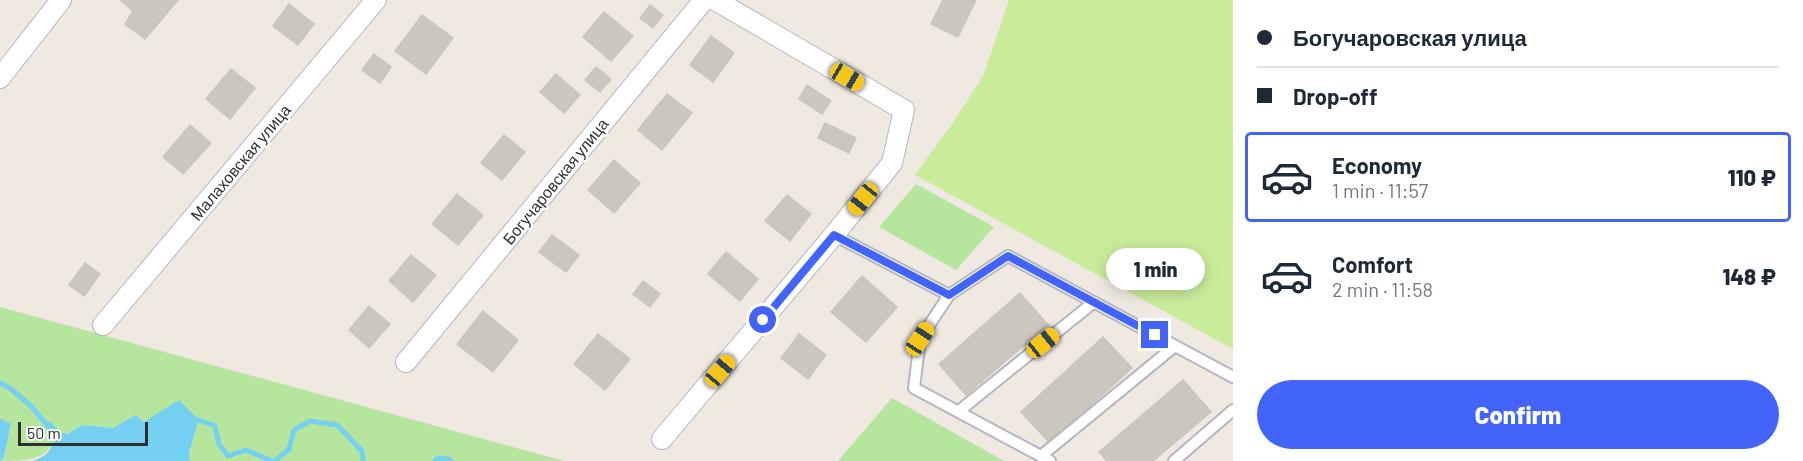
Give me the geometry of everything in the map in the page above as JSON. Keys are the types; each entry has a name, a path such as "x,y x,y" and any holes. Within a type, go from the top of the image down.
{"street":[{"path":"0,78 61,0"},
{"name":"Малаховская улица","path":"103,325 376,0"},
{"name":"Богучаровская улица","path":"406,362 704,0"},
{"path":"662,439 892,163 904,110 715,0"}],"lane":[{"path":"834,235 949,295"},
{"path":"1175,346 1046,458 914,388 920,339 949,295 1008,256 1233,377"},
{"path":"959,411 1094,302"},
{"path":"1174,461 1233,410"}],"green space":[{"path":"1009,0 1233,0 1233,349 915,175 983,76"},
{"path":"916,184 994,227 956,270 879,227"},
{"path":"0,307 564,461 190,461 189,453 199,420 144,423 135,415 113,428 82,425 67,434 61,432 50,422 44,422 53,442 45,453 32,459 1,461 4,457 11,425 0,418"},
{"path":"892,398 1004,461 838,461"}],"water":[{"path":"179,400 199,420 189,453 190,461 32,461 46,454 53,442 43,422 50,422 61,432 67,434 82,425 113,428 135,415 144,422"},
{"path":"0,418 11,424 4,457 1,461 0,461"}],"building":[{"path":"120,0 178,0 145,39 125,24 133,11"},
{"path":"943,0 976,0 958,37 931,24"},
{"path":"289,4 314,24 298,45 273,26"},
{"path":"650,5 663,15 653,28 640,18"},
{"path":"604,12 633,36 611,61 583,37"},
{"path":"422,15 453,38 426,74 395,51"},
{"path":"711,36 734,53 713,82 690,65"},
{"path":"374,54 391,67 380,83 362,70"},
{"path":"596,67 611,79 600,92 585,80"},
{"path":"231,69 255,88 230,119 206,99"},
{"path":"556,74 580,95 564,113 540,92"},
{"path":"807,85 831,101 822,114 799,99"},
{"path":"667,94 692,113 662,150 638,130"},
{"path":"825,123 856,138 849,153 818,138"},
{"path":"190,125 211,143 183,174 163,157"},
{"path":"504,135 525,152 502,180 481,163"},
{"path":"614,160 640,183 614,213 588,190"},
{"path":"457,194 483,215 458,245 432,224"},
{"path":"787,195 811,214 790,241 765,221"},
{"path":"552,235 579,255 566,272 539,252"},
{"path":"726,252 758,279 740,301 708,274"},
{"path":"411,255 436,275 413,302 389,281"},
{"path":"85,263 100,274 84,296 69,285"},
{"path":"862,276 897,307 866,342 831,312"},
{"path":"643,281 660,294 650,307 633,294"},
{"path":"1020,293 1048,325 966,395 939,364"},
{"path":"369,306 390,324 369,348 349,330"},
{"path":"483,311 518,340 493,372 457,344"},
{"path":"598,334 630,359 605,390 574,364"},
{"path":"799,334 826,355 808,379 781,358"},
{"path":"1103,337 1132,368 1048,441 1021,412"},
{"path":"1183,380 1211,412 1153,461 1107,461 1099,452"}],"waterway":[{"path":"0,383 30,405 48,426"},
{"path":"194,421 199,420 215,426 219,444 228,456 246,450 272,461"},
{"path":"275,461 289,449 294,430 310,421 337,425 362,451 363,461"},
{"path":"435,461 438,458 451,461"}],"route":[{"path":"763,320 834,235 949,295 1008,256 1155,335"}]}
